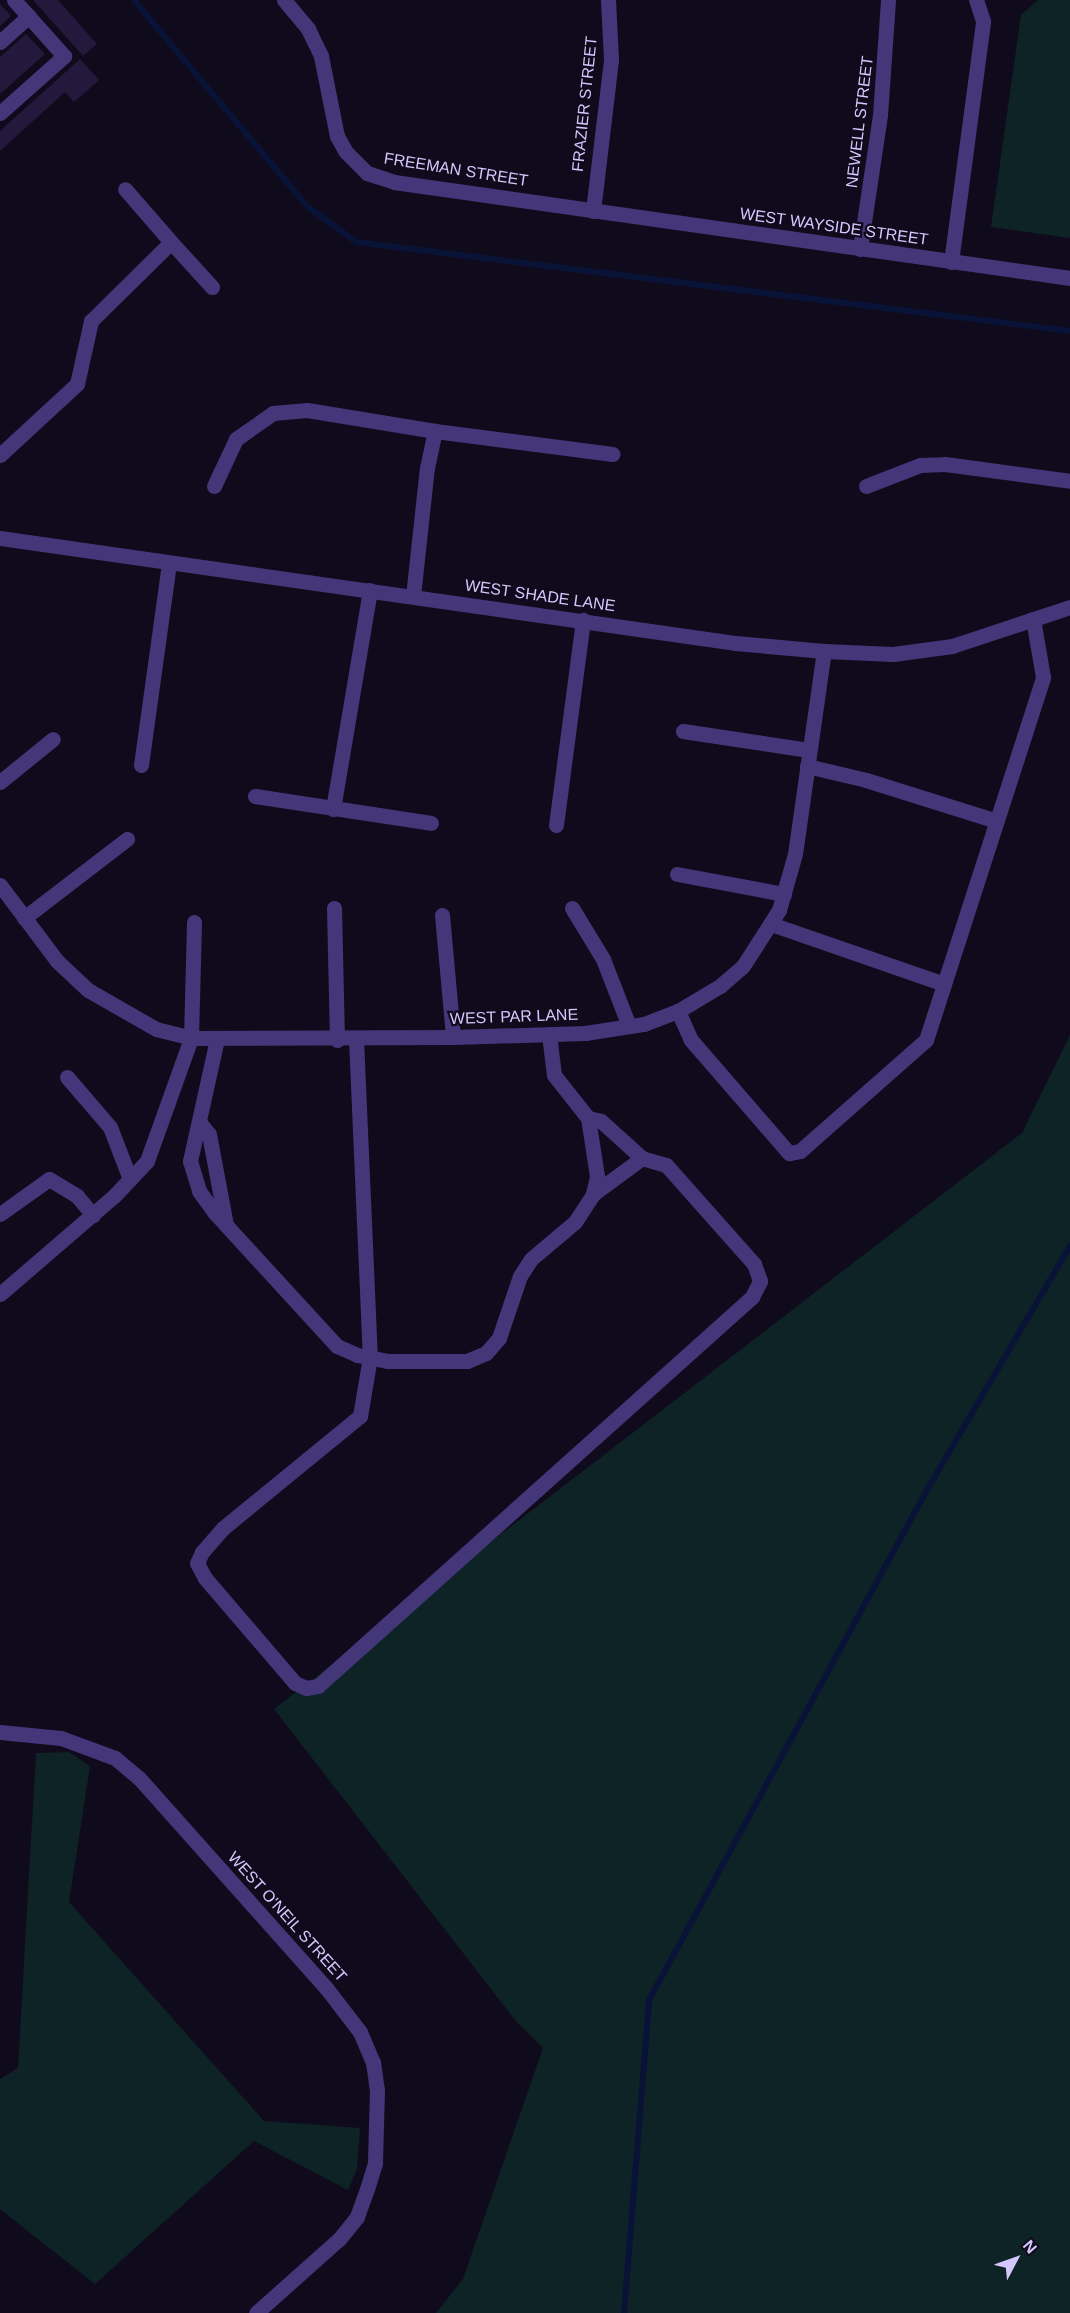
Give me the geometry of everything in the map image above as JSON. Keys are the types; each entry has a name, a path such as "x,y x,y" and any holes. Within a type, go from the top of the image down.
{"street":[{"path":"0,113 64,56 14,0"},
{"name":"FREEMAN STREET","path":"284,0 308,29 321,56 337,136 346,152 367,173 394,182 593,211"},
{"name":"FRAZIER STREET","path":"593,211 611,60 609,0"},
{"name":"NEWELL STREET","path":"860,249 880,115 888,0"},
{"path":"951,262 983,21 980,2"},
{"path":"0,42 29,16"},
{"path":"125,189 212,287"},
{"name":"WEST WAYSIDE STREET","path":"593,211 1070,278"},
{"path":"0,455 77,384 91,321 171,242"},
{"path":"213,486 236,439 273,413 307,410 435,431 613,454"},
{"path":"413,596 435,431"},
{"path":"867,486 920,465 945,464 1070,481"},
{"name":"WEST SHADE LANE","path":"0,538 735,643 824,651 893,654 952,645 1070,607"},
{"path":"141,765 169,563"},
{"path":"333,809 370,590"},
{"path":"678,1011 691,1040 789,1153 800,1151 926,1040 1043,676 1033,619"},
{"path":"556,825 583,620"},
{"name":"WEST PAR LANE","path":"0,885 57,961 88,990 156,1029 191,1038 337,1040 453,1038 549,1034 629,1026 678,1011 720,986 743,966 771,924 784,894 795,854 808,750 824,651"},
{"path":"683,730 808,750"},
{"path":"0,782 53,739"},
{"path":"807,766 886,786 997,821"},
{"path":"255,796 431,823"},
{"path":"24,918 127,839"},
{"path":"677,874 784,894"},
{"path":"334,908 337,1040"},
{"path":"572,908 603,959 629,1026"},
{"path":"442,915 453,1038"},
{"path":"0,1294 93,1215 147,1161 191,1038 194,922"},
{"path":"771,924 944,984"},
{"path":"217,1040 190,1161 199,1191 226,1225 337,1346 370,1357 467,1360 486,1353 499,1338 507,1307 531,1259 575,1222 593,1194 597,1176 588,1118 554,1075 549,1034"},
{"path":"356,1039 370,1357 360,1416 223,1528 202,1552 197,1563 205,1578 295,1683 306,1688 318,1686 752,1297 760,1281 744,1249 666,1165 642,1158 601,1121 588,1118"},
{"path":"67,1077 110,1127 130,1179"},
{"path":"200,1123 209,1134 226,1225"},
{"path":"593,1194 642,1158"},
{"path":"0,1214 49,1179 77,1196 93,1215"},
{"name":"WEST O'NEIL STREET","path":"0,1732 61,1738 115,1758 147,1787 346,2012 373,2062 377,2090 375,2163 357,2217 339,2239 256,2313"}],"green space":[{"path":"1038,0 1070,0 1070,238 991,227 1021,15"},
{"path":"1070,1035 1070,2313 436,2313 463,2279 543,2048 515,2020 274,1709 1022,1133"},
{"path":"69,1752 90,1766 69,1902 264,2121 360,2128 357,2169 348,2190 254,2141 95,2284 0,2209 0,2079 18,2068 36,1753"}],"building":[{"path":"33,0 58,0 97,44 83,56"},
{"path":"0,4 11,16 0,26"},
{"path":"26,34 45,54 0,94 0,57"},
{"path":"80,59 99,80 74,102 65,92 0,151 0,131"}],"waterway":[{"path":"134,0 308,207 356,242 1070,331"},
{"path":"624,2313 649,2000 928,1488 1070,1246"}]}
